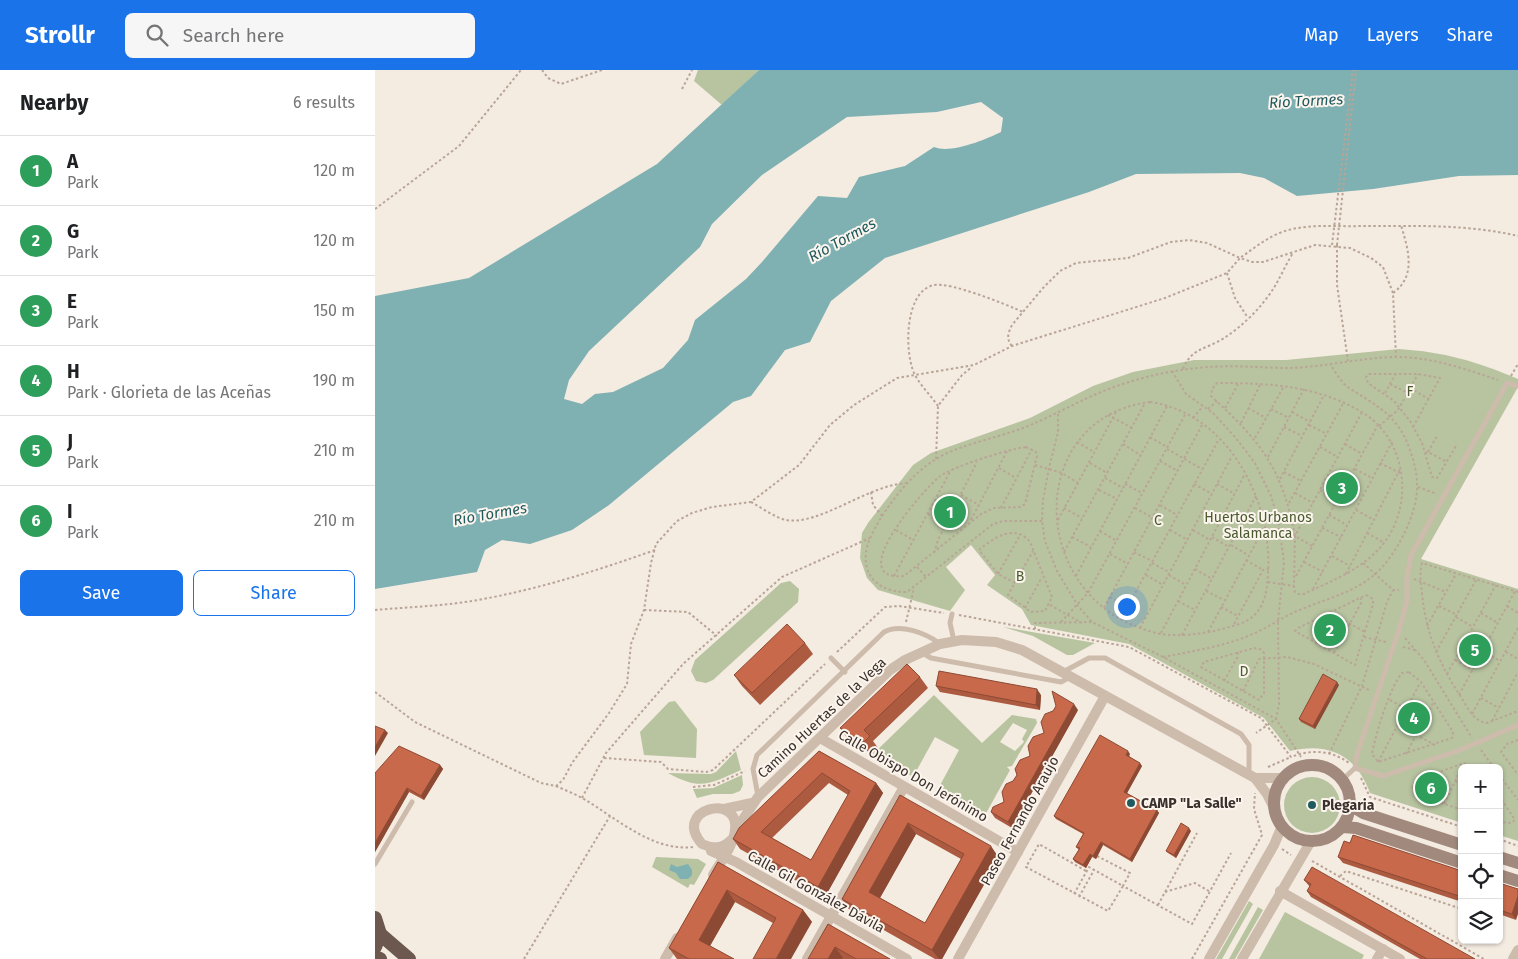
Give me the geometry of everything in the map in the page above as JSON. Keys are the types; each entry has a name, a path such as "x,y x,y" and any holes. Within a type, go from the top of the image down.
{"highway":[{"path":"375,918 378,940 409,959"},
{"path":"375,957 380,959"}],"main road":[{"path":"1309,766 1323,767 1342,780 1348,791 1349,813 1342,827 1333,835 1322,840 1311,841 1290,834 1282,826 1275,810 1278,788 1284,778 1295,770 1309,766"},
{"path":"1350,805 1363,813 1458,844"},
{"path":"1342,827 1356,828 1458,862"},
{"path":"1503,858 1518,863"},
{"path":"1503,876 1518,881"}],"street":[{"name":"Camino Huertas de la Vega","path":"707,884 725,857 733,835 755,800 891,670 920,651 954,641 981,640 1011,646 1067,674 1252,777"},
{"name":"Paseo Fernando Araujo","path":"958,959 1105,696"},
{"name":"Calle Obispo Don Jerónimo","path":"820,738 1018,852"},
{"path":"1252,777 1284,778"},
{"path":"1252,777 1267,794 1275,810"},
{"path":"807,959 904,787"},
{"path":"714,872 715,864 706,847 695,833 695,826 700,814 711,808 724,809 755,800"},
{"path":"706,847 721,847 733,835 733,819 724,809"},
{"path":"1209,959 1277,840 1282,826"},
{"path":"1242,959 1280,891 1311,841"},
{"name":"Calle Gil González Dávila","path":"706,847 907,959"},
{"path":"1280,891 1400,959"},
{"path":"665,959 685,924"},
{"path":"1377,959 1383,949"},
{"path":"1513,959 1518,950"}],"lane":[{"path":"1342,780 1355,768 1357,754 1399,630 1407,601 1411,555 1507,383 1518,386"},
{"path":"952,614 950,623 954,641"},
{"path":"755,800 753,769 757,755 889,629 904,629 930,636 940,644"},
{"path":"920,651 931,658 1061,682 1067,674 1089,658 1105,658 1241,734 1249,745 1252,777"},
{"path":"831,658 845,672"},
{"path":"1355,768 1383,776 1427,763 1518,725"},
{"path":"375,864 412,802"}],"path":[{"path":"375,210 459,146 521,70"},
{"path":"542,70 548,78 561,84 602,70"},
{"path":"682,89 692,70"},
{"path":"1333,245 1353,70"},
{"path":"1348,361 1337,285 1337,245 1356,70"},
{"path":"937,459 938,406 962,375 974,366 1011,346 1165,298 1227,273 1240,258 1269,238 1283,232 1310,226 1401,226 1495,231 1518,236"},
{"path":"1393,293 1401,287 1409,262 1401,226"},
{"path":"1011,346 1008,334 1012,325 1060,272 1076,263 1128,258 1171,242 1189,240 1207,242 1251,262 1263,262 1293,253 1307,246 1337,245 1350,248 1383,267 1393,293 1395,357"},
{"path":"1183,370 1188,358 1195,351 1220,341 1248,318 1271,292 1293,253"},
{"path":"1227,273 1235,298 1248,318"},
{"path":"938,406 914,374 909,351 908,329 911,311 923,291 934,285 951,287 1023,312"},
{"path":"1042,521 1003,521 993,524 969,541 927,578 907,592 897,592 877,584 869,575 865,556 870,538 908,484 937,459 1024,428 1114,387 1172,371 1209,367 1291,368 1395,357 1458,366 1507,383 1518,364"},
{"path":"1163,657 1199,650 1253,634 1329,599 1375,575 1397,547 1411,518 1418,487 1415,467 1406,440 1390,416 1381,407 1347,387 1330,364"},
{"path":"556,786 563,780 571,763 609,713 627,684 631,644 644,610 655,550 667,530 692,512 712,507 751,502 799,464 829,425 854,405 897,378 974,366"},
{"path":"1172,371 1186,394 1208,409 1235,437 1255,464 1271,496 1278,519 1284,562 1278,621 1279,704 1276,719 1256,733"},
{"path":"1413,427 1441,378 1396,373 1374,373 1366,377 1368,383 1385,394 1399,408 1413,427 1426,453 1432,478 1437,478 1456,446"},
{"path":"1385,394 1396,373"},
{"path":"1295,578 1378,425 1399,408 1418,374"},
{"path":"1225,408 1239,383"},
{"path":"1241,423 1261,383"},
{"path":"1261,383 1305,389 1344,402 1362,412 1378,425 1391,442 1401,468 1400,508 1383,542 1363,563 1346,574 1298,594 1295,592 1294,586 1295,536 1289,503 1280,479 1268,456 1255,438 1211,396 1214,385 1261,383"},
{"path":"1390,384 1408,393"},
{"path":"1255,438 1284,385"},
{"path":"1410,388 1429,399"},
{"path":"1268,456 1305,389"},
{"path":"1280,479 1324,395"},
{"path":"1208,409 1217,401"},
{"path":"1289,503 1344,402"},
{"path":"1064,552 1145,403"},
{"path":"1145,403 1167,406 1186,413 1193,418 1219,439 1233,455 1256,496 1265,526 1269,569 1268,582 1260,610 1255,616 1233,626 1208,632 1182,635 1161,634 1140,628 1121,619 1088,594 1076,576 1059,540 1057,522 1058,490 1062,473 1077,442 1108,415 1117,410 1145,403"},
{"path":"1076,576 1167,406"},
{"path":"1193,418 1203,406"},
{"path":"1248,408 1266,418"},
{"path":"1271,409 1289,418"},
{"path":"1057,522 1117,410"},
{"path":"1292,412 1327,434"},
{"path":"1295,536 1362,412"},
{"path":"1058,413 1058,432 1043,500 1042,521 1045,541 1057,571 1078,606 1092,622 1163,657 1276,719 1301,757"},
{"path":"1061,622 1088,594 1186,413"},
{"path":"1108,415 1132,428"},
{"path":"1105,608 1202,425"},
{"path":"1284,427 1302,436"},
{"path":"1426,453 1437,436"},
{"path":"1150,437 1202,469"},
{"path":"1121,619 1219,439"},
{"path":"1077,442 1094,452"},
{"path":"1313,589 1391,442"},
{"path":"1123,444 1141,454"},
{"path":"1345,444 1362,454"},
{"path":"1026,447 1032,449 1037,456 1025,504 1020,507 1001,508 981,514 904,576 894,576 885,571 881,562 881,554 895,530 938,477 951,470 1007,452 1026,447"},
{"path":"1320,447 1338,457"},
{"path":"1001,508 1032,449"},
{"path":"969,523 1007,452"},
{"path":"1426,453 1447,462"},
{"path":"1140,628 1233,455"},
{"path":"934,552 945,525 978,461"},
{"path":"1160,461 1178,471"},
{"path":"1089,462 1107,473"},
{"path":"1381,463 1402,474"},
{"path":"1035,465 1062,473 1078,482"},
{"path":"999,468 1017,478"},
{"path":"1354,468 1372,478"},
{"path":"1346,574 1401,468"},
{"path":"894,576 951,470"},
{"path":"1284,472 1301,481"},
{"path":"1161,634 1245,474"},
{"path":"1105,478 1123,488"},
{"path":"751,502 777,516 797,520 828,512 893,484 908,484"},
{"path":"1125,484 1142,494"},
{"path":"1194,484 1212,494"},
{"path":"1217,484 1235,494"},
{"path":"1418,487 1444,497"},
{"path":"1098,490 1117,499"},
{"path":"1320,490 1337,500"},
{"path":"871,492 873,505 883,517"},
{"path":"1295,493 1313,503"},
{"path":"960,495 979,506"},
{"path":"1182,635 1256,496"},
{"path":"934,501 952,511"},
{"path":"1160,504 1177,515"},
{"path":"1064,508 1082,519"},
{"path":"1135,508 1153,518"},
{"path":"1356,510 1374,520"},
{"path":"927,514 945,525"},
{"path":"1329,514 1347,525"},
{"path":"1208,632 1245,560 1265,526"},
{"path":"1322,528 1341,537"},
{"path":"895,530 913,540"},
{"path":"1169,530 1188,540"},
{"path":"1193,530 1248,555"},
{"path":"1100,531 1117,540"},
{"path":"1015,583 998,574 979,550 991,540 1003,534 1014,532 1026,537 1033,551 1052,597 1045,612 1031,612 1008,595 1015,583 1033,551"},
{"path":"1367,533 1383,542"},
{"path":"998,574 1020,535"},
{"path":"1072,536 1091,547"},
{"path":"1295,536 1312,546"},
{"path":"582,798 604,758 683,664 782,577 870,538"},
{"path":"375,610 475,600 520,591 583,575 655,550"},
{"path":"1135,552 1186,585"},
{"path":"1110,554 1128,564"},
{"path":"1331,556 1350,566"},
{"path":"1245,560 1263,570 1269,569"},
{"path":"1304,562 1323,572"},
{"path":"1363,563 1393,590 1407,590"},
{"path":"1459,695 1516,592 1422,563 1419,581 1427,626 1436,653 1459,695 1472,714 1481,722 1491,722 1518,711"},
{"path":"917,567 927,578"},
{"path":"1195,570 1212,579"},
{"path":"1233,626 1263,570"},
{"path":"1427,626 1456,574"},
{"path":"1145,575 1163,585"},
{"path":"1025,608 1043,576"},
{"path":"1436,653 1476,580"},
{"path":"1419,581 1446,592"},
{"path":"1268,582 1294,586"},
{"path":"1447,674 1496,585"},
{"path":"906,622 914,588"},
{"path":"1206,590 1224,600"},
{"path":"1329,754 1363,686 1387,602 1393,590"},
{"path":"1366,595 1373,599 1373,604 1365,637 1355,665 1295,631 1297,628 1333,613 1361,598 1366,595"},
{"path":"1110,597 1128,606"},
{"path":"1334,653 1361,603 1361,598"},
{"path":"1178,601 1195,610"},
{"path":"1049,605 1069,614 1083,624"},
{"path":"1438,606 1473,627"},
{"path":"1507,606 1518,613"},
{"path":"1221,607 1238,616"},
{"path":"644,610 688,612 717,636"},
{"path":"1333,613 1365,632"},
{"path":"1319,644 1333,613"},
{"path":"1481,613 1498,623"},
{"path":"1035,630 1035,623 1061,622 1083,624 1092,622"},
{"path":"1472,714 1518,628"},
{"path":"1399,630 1424,660 1476,744 1491,764"},
{"path":"1514,636 1518,638"},
{"path":"1254,648 1260,649 1264,653 1264,659 1264,693 1259,700 1202,669 1202,664 1254,648"},
{"path":"1483,651 1501,661"},
{"path":"1224,681 1237,658 1238,652"},
{"path":"1505,652 1518,659"},
{"path":"1243,691 1259,659 1279,657 1314,664 1363,686"},
{"path":"1455,660 1473,670"},
{"path":"1409,672 1421,682 1453,735 1449,741 1378,762 1372,754 1388,701 1403,673 1409,672"},
{"path":"1491,722 1518,672"},
{"path":"1378,762 1421,682"},
{"path":"375,692 415,722 541,783 556,786 582,798 631,829 679,848 706,847"},
{"path":"1481,698 1499,708"},
{"path":"1388,701 1425,719"},
{"path":"1406,754 1434,702"},
{"path":"1398,725 1435,745"},
{"path":"1518,740 1507,744 1501,752 1518,775"},
{"path":"1267,768 1291,756"},
{"path":"604,758 661,762 668,770"},
{"path":"1459,809 1416,794 1413,788 1415,781 1429,774 1463,763"},
{"path":"1444,804 1463,763"},
{"path":"693,786 714,784 746,770"},
{"path":"1360,775 1370,797 1458,826"},
{"path":"1503,780 1518,800"},
{"path":"1192,959 1262,835 1253,802 1256,790"},
{"path":"1503,801 1515,820 1511,823 1503,822"},
{"path":"524,959 610,816"},
{"path":"1158,905 1197,833"},
{"path":"1503,840 1518,846"},
{"path":"1086,871 1039,844 1026,867 1108,911 1130,873 1097,856"},
{"path":"1279,848 1293,856"},
{"path":"1074,894 1089,867 1192,924 1231,853"},
{"path":"1312,861 1484,959"},
{"path":"1079,897 1094,870"},
{"path":"1339,876 1346,871 1458,908"},
{"path":"1165,892 1195,883 1210,891"}],"green space":[{"path":"698,70 759,70 722,105 694,81"},
{"name":"Huertos Urbanos Salamanca","path":"1399,349 1431,352 1460,358 1518,379 1518,387 1421,559 1518,589 1518,841 1503,836 1503,764 1458,764 1458,822 1370,793 1357,769 1339,754 1317,748 1290,751 1264,718 1129,644 1031,625 1022,609 987,585 995,575 971,545 946,567 965,590 950,611 878,590 867,578 860,558 862,533 913,465 931,453 1030,418 1093,386 1133,372 1194,360 1286,360"},
{"path":"790,581 799,589 798,602 713,680 706,683 696,681 691,671 695,660 781,583"},
{"path":"1003,627 1095,643 1073,655 1067,655 1033,636"},
{"path":"934,695 982,743 1012,715 1036,719 1037,723 1012,766 1007,767 1010,770 984,817 937,791 959,750 935,737 913,777 873,754","holes":["1013,723 1027,730 1022,739 1024,742 1015,751 1000,742"]},
{"path":"675,701 697,729 696,758 644,755 640,732 669,702"},
{"path":"736,751 741,770 713,782 697,784 679,779 668,773 711,774 716,772"},
{"path":"742,775 743,785 740,791 732,794 713,794 697,798 693,789 713,788"},
{"path":"1312,777 1323,779 1332,785 1338,794 1340,805 1338,816 1332,825 1323,831 1312,833 1301,831 1292,825 1286,816 1284,805 1286,794 1292,785 1301,779"},
{"path":"656,857 698,859 706,864 694,885 690,884 688,888 652,867"},
{"path":"1249,901 1253,904 1222,959 1216,959"},
{"path":"1258,907 1263,910 1235,959 1229,959"},
{"path":"1285,912 1364,955 1362,959 1259,959"}],"water":[{"name":"Río Tormes","path":"759,70 1518,70 1518,175 1459,176 1373,189 1297,196 1264,178 1240,173 1136,174 1089,192 885,258 831,301 810,342 785,350 751,396 733,402 609,505 572,530 530,544 502,540 485,550 477,572 375,589 375,296 469,278 657,164","holes":["981,102 1003,118 1001,132 986,139 949,149 934,147 905,166 859,177 847,198 818,196 746,279 695,320 688,340 663,368 613,392 595,394 582,404 564,399 569,380 589,351 700,247 712,224 762,175 847,117 937,112"]},
{"path":"671,864 677,867 688,864 692,870 692,875 688,879 680,879 676,873 669,870"}],"building":[{"path":"787,624 805,643 752,693 734,675"},
{"path":"907,664 920,677 864,730 870,736 864,742 840,728"},
{"path":"939,671 1037,689 1036,705 936,686"},
{"path":"1323,674 1337,682 1313,726 1299,719"},
{"path":"1052,691 1074,704 1008,822 991,812 993,807 1004,802 1002,792 1006,784 1013,781 1017,775 1015,769 1020,760 1030,756 1028,746 1033,737 1044,733 1041,722 1045,714 1053,711 1056,706"},
{"path":"375,726 385,730 375,747"},
{"name":"CAMP \"La Salle\"","path":"1100,735 1128,751 1126,755 1140,763 1124,792 1157,810 1130,859 1101,842 1093,856 1090,854 1083,865 1073,859 1080,848 1076,847 1084,833 1054,816"},
{"path":"399,746 440,765 421,796 407,788 375,843 375,773"},
{"path":"819,751 876,783 818,887 733,839 739,828","holes":["822,773 850,791 811,860 761,832"]},
{"path":"900,795 991,846 932,950 842,899","holes":["908,823 964,854 925,923 869,892"]},
{"path":"1181,823 1189,828 1174,855 1166,851"},
{"path":"1353,835 1458,870 1458,896 1338,857 1344,841 1350,843"},
{"path":"718,862 803,910 776,959 753,959 776,918 727,890 699,940 734,959 689,959 669,948"},
{"path":"1312,867 1475,959 1427,959 1307,891 1311,884 1304,880"},
{"path":"1503,884 1518,889 1518,896 1512,914 1503,911"},
{"path":"828,924 890,959 856,959 835,947 828,959 808,959"}],"place":[{"name":"E","path":"1342,488"},
{"name":"A","path":"950,512"},
{"name":"G","path":"1330,630"},
{"name":"J","path":"1475,650"},
{"name":"H","path":"1414,718"},
{"name":"I","path":"1431,788"},
{"name":"CAMP \"La Salle\"","path":"1131,803"},
{"name":"Plegaria","path":"1312,805"}],"park label":[{"name":"F","path":"1410,391"},
{"name":"C","path":"1158,520"},
{"name":"B","path":"1020,576"},
{"name":"D","path":"1244,671"}]}
